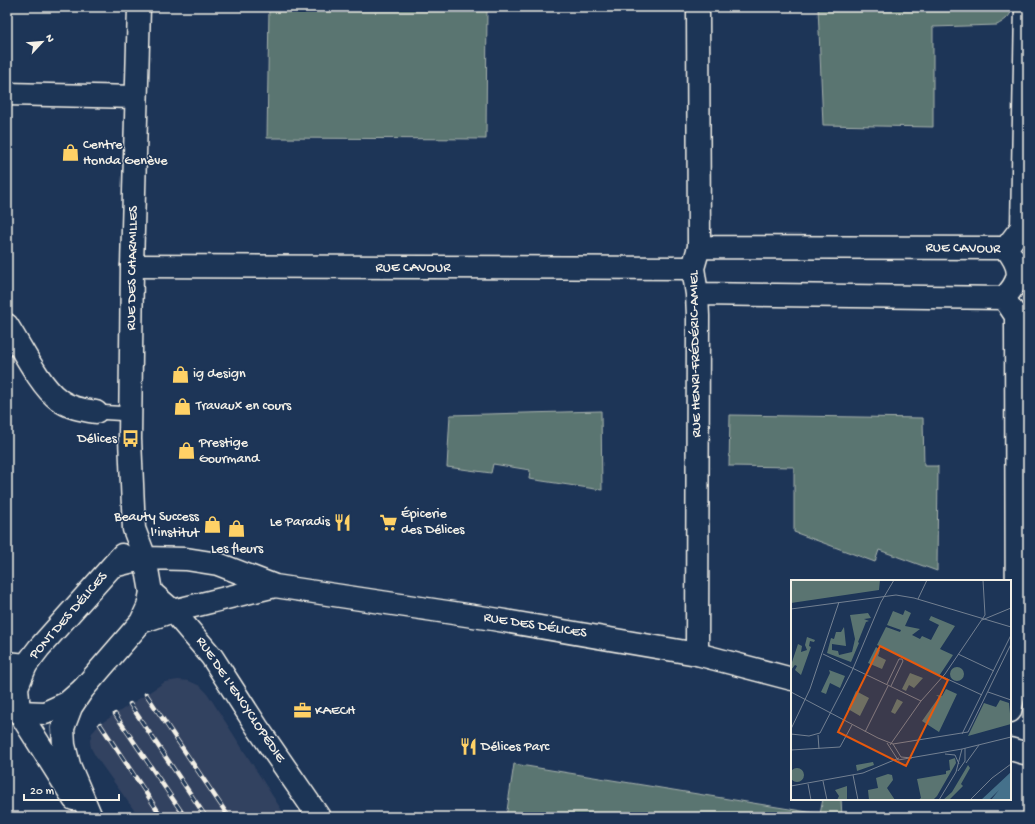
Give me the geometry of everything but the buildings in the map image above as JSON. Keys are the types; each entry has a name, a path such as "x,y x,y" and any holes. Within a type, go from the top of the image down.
{"street":[{"name":"RUE DES CHARMILLES","path":"139,7 132,266 130,414 134,529 144,558 151,592 148,607 141,622"},
{"name":"RUE HENRI-FRÉDÉRIC-AMIEL","path":"697,654 697,294 694,268 699,247 698,7"},
{"path":"1006,248 1022,227 1026,7"},
{"path":"7,94 136,97"},
{"name":"RUE CAVOUR","path":"699,247 1006,248 1023,271 1017,285 1004,298"},
{"name":"RUE CAVOUR","path":"132,266 694,268"},
{"path":"697,294 1004,298 1016,316 1017,682 1011,707"},
{"path":"7,325 44,382 58,399 75,408 96,412"},
{"name":"RUE DES CHARMILLES","path":"113,566 128,547 134,529"},
{"name":"RUE DES DÉLICES","path":"113,566 144,558 186,559 218,564 275,586 493,619 697,654 791,679"},
{"name":"PONT DES DÉLICES","path":"13,705 17,687 17,664 113,566"},
{"name":"RUE DES DÉLICES","path":"173,610 275,586"},
{"name":"RUE DE L'ENCYCLOPÉDIE","path":"151,592 173,610 212,656 257,727 319,817"},
{"path":"91,817 70,765 64,745 63,728 71,707 141,622 173,610"},
{"path":"13,705 46,713 67,702 84,690"},
{"path":"13,705 85,817"},
{"path":"1011,748 1028,754"}],"lane":[{"path":"96,412 130,414"}],"shaded area":[{"path":"178,680 189,681 200,686 207,693 286,817 139,817 96,757 91,748 90,740 92,733 100,724 165,682"}],"green space":[{"path":"269,7 487,7 486,139 267,138"},
{"path":"818,7 1012,7 1012,10 1005,20 997,25 933,27 933,127 823,125"},
{"path":"601,411 602,490 529,479 530,470 493,464 491,473 447,467 450,415"},
{"path":"730,415 923,418 924,466 938,466 937,571 879,550 875,562 794,532 794,467 729,466"},
{"path":"514,764 820,814 823,800 841,800 842,817 506,817"}],"railway":[{"path":"146,694 229,817"},
{"path":"130,704 206,817"},
{"path":"115,714 185,817"},
{"path":"100,724 162,817"}],"place":[{"name":"Centre Honda Genève","path":"70,153"},
{"name":"ig design","path":"180,374"},
{"name":"Travaux en cours","path":"183,406"},
{"name":"Délices","path":"130,439"},
{"name":"Prestige Gourmand","path":"186,451"},
{"name":"Le Paradis","path":"343,522"},
{"name":"Épicerie des Délices","path":"388,522"},
{"name":"Beauty Success l'institut","path":"212,525"},
{"name":"Les fleurs","path":"237,529"},
{"name":"KAECH","path":"302,711"},
{"name":"Délices Parc","path":"468,747"}]}
